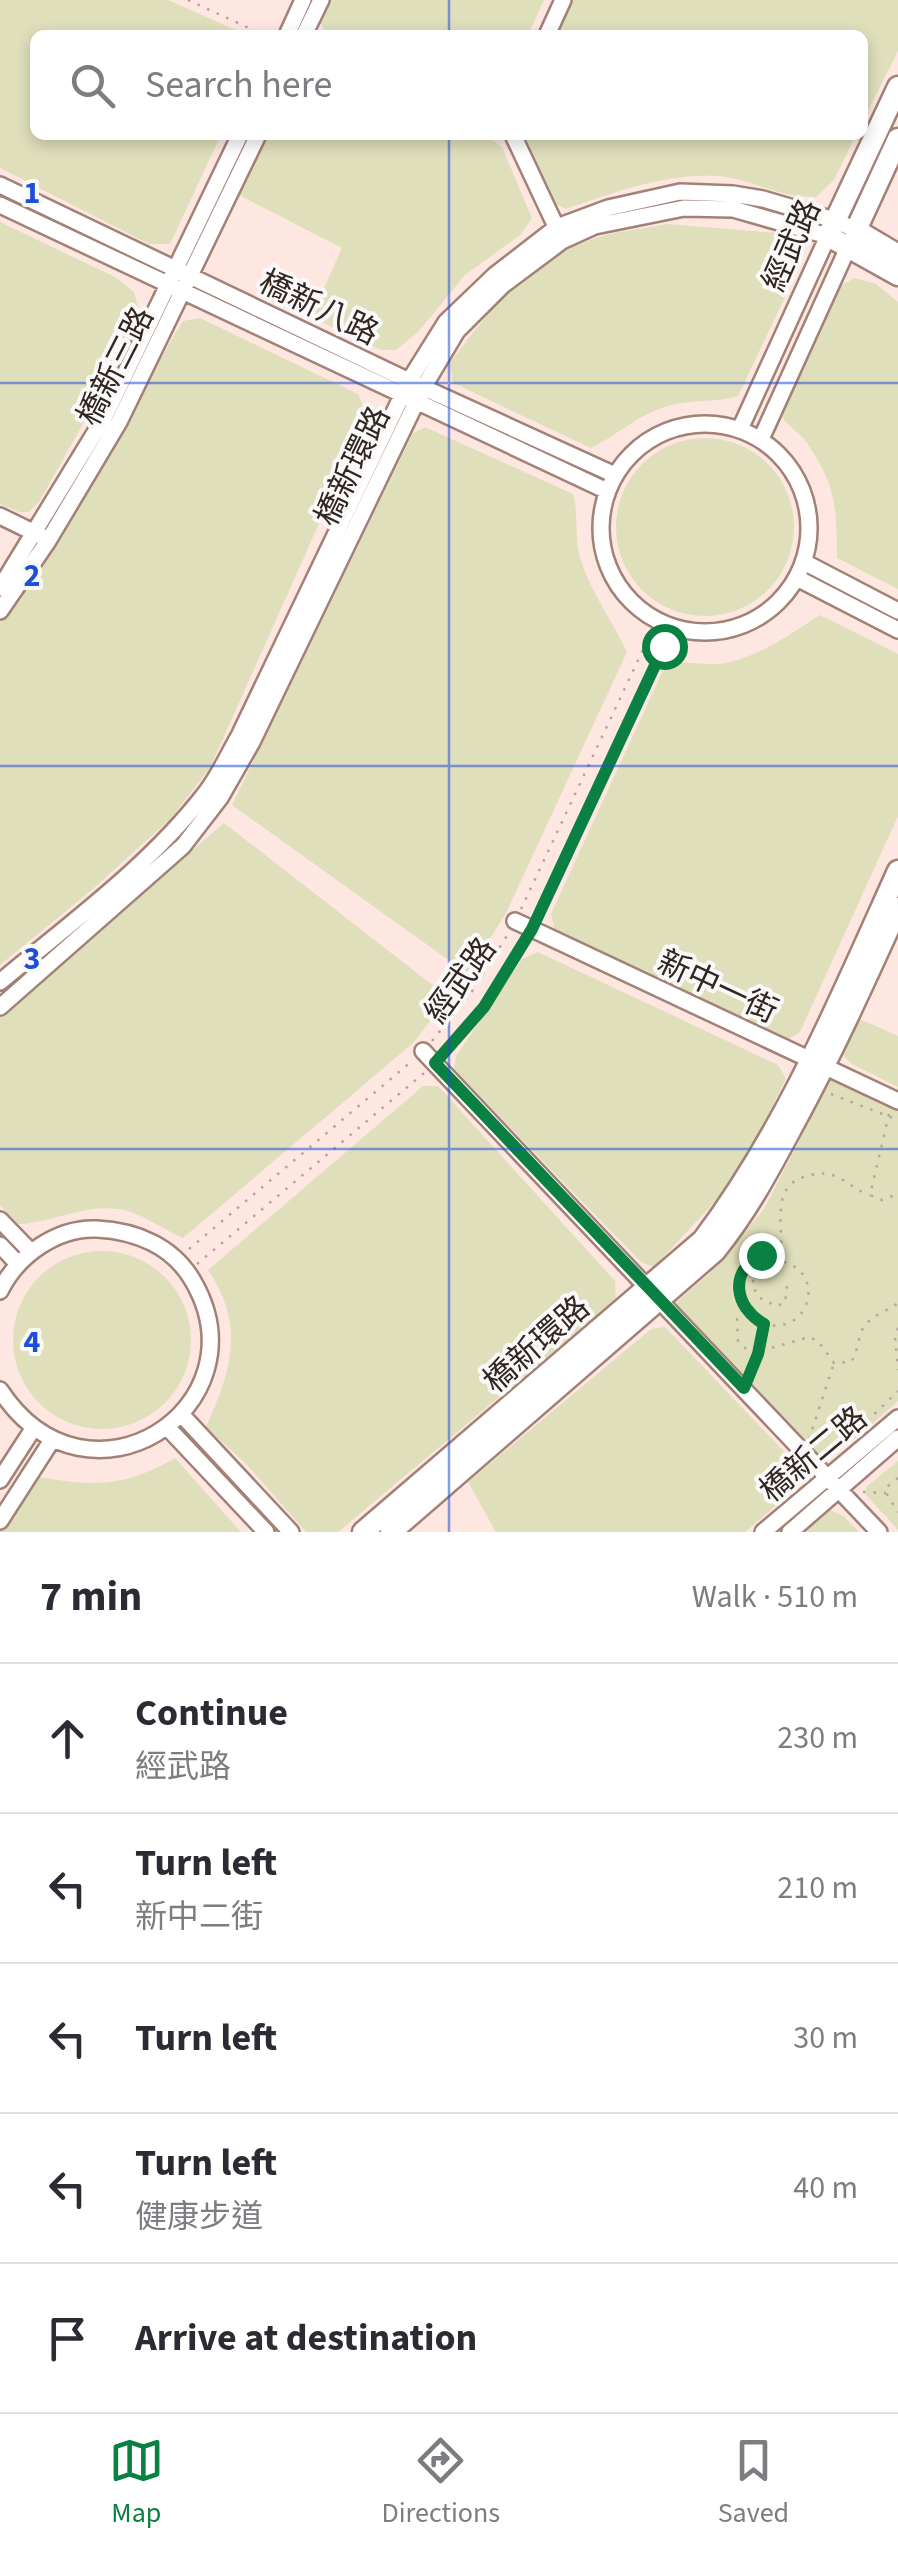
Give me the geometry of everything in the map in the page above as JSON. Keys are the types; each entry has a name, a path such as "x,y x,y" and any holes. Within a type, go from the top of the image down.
{"street":[{"path":"300,30 303,0"},
{"path":"301,30 321,0"},
{"path":"548,30 562,0"},
{"name":"經武路","path":"761,439 898,87"},
{"name":"經武路","path":"740,429 841,233 898,139"},
{"name":"橋新三路","path":"0,610 42,537 120,422 238,140"},
{"name":"橋新三路","path":"184,272 255,140"},
{"path":"515,140 559,234"},
{"name":"橋新八路","path":"0,185 184,272 608,491"},
{"name":"橋新八路","path":"0,205 177,288 615,475"},
{"name":"橋新環路","path":"0,982 137,867 207,792 413,391 458,332 559,234 684,208 733,209 841,233 898,255"},
{"name":"橋新環路","path":"841,233 898,275"},
{"name":"橋新環路","path":"0,1007 150,878 183,846 220,798 252,742 413,391"},
{"path":"704,423 740,429 761,439 787,462 804,492 810,526 797,578 782,599 759,618 732,629 702,633 657,621 632,604 614,580 603,551 601,521 615,475 638,448 669,430 704,423"},
{"path":"0,516 42,537"},
{"name":"橋新三路","path":"0,588 42,537"},
{"path":"804,562 898,611"},
{"path":"797,578 898,630"},
{"name":"橋新環路","path":"819,1064 898,871"},
{"name":"橋新環路","path":"364,1532 654,1295 715,1251 746,1212 898,908"},
{"name":"新中一街","path":"516,921 898,1101"},
{"path":"429,1057 878,1532"},
{"path":"0,1220 32,1252"},
{"path":"0,1291 18,1264 59,1236 89,1229 121,1230 150,1240 176,1259 201,1294 210,1345 206,1370 196,1394 180,1414 146,1440 124,1448 75,1448 52,1440 14,1411 0,1390"},
{"path":"0,1246 18,1264"},
{"name":"橋新環路","path":"391,1532 654,1295"},
{"path":"180,1414 291,1532"},
{"name":"橋新二路","path":"763,1532 898,1418"},
{"path":"167,1427 266,1532"},
{"path":"0,1480 34,1429"},
{"name":"橋新二路","path":"790,1532 898,1438"},
{"path":"0,1521 52,1440"}],"path":[{"path":"188,0 253,30"},
{"name":"經武路","path":"184,1252 429,1057 516,921 648,639"},
{"name":"經武路","path":"196,1266 484,1007 532,929 664,646"},
{"path":"827,1093 898,1120"},
{"path":"870,1195 888,1116"},
{"path":"787,1286 785,1304 771,1305 758,1297 752,1282 766,1264 783,1261 804,1274 810,1290 798,1318 782,1325 764,1324 743,1307 738,1295 742,1273 752,1260 781,1246 783,1193 799,1178 822,1173 839,1177 856,1191 882,1200 898,1194"},
{"path":"834,1363 851,1362 858,1353 868,1320 898,1303"},
{"path":"743,1307 737,1319 738,1341 752,1354 809,1336 818,1341 834,1363"},
{"path":"744,1388 758,1354 764,1324"},
{"path":"898,1328 898,1370"},
{"path":"808,1441 834,1363"},
{"path":"842,1446 898,1391"},
{"path":"898,1478 888,1486 886,1494 898,1512"}],"green space":[{"path":"0,0 168,0 236,30 30,30 30,140 219,140 170,244 149,244 0,168"},
{"path":"327,0 544,0 530,30 324,30 318,18"},
{"path":"573,0 898,0 898,51 868,111 868,30 559,30"},
{"path":"263,140 493,140 502,147 532,218 520,235 465,275 419,331 396,350 381,350 311,317 342,248 237,194"},
{"path":"527,140 854,140 834,180 816,197 789,195 730,178 698,176 640,185 566,209 553,203"},
{"path":"0,222 115,277 134,292 138,308 96,401 39,502 29,512 0,504"},
{"path":"668,224 777,233 795,251 797,272 738,396 657,410 591,448 453,383 450,363 494,307 528,275 590,240"},
{"path":"855,278 876,284 898,302 898,589 837,558 835,510 824,472 807,443 780,413 840,286"},
{"path":"200,318 358,394 367,416 210,768 170,819 0,965 0,623 72,518 183,321"},
{"path":"425,427 573,494 580,558 627,652 506,913 468,974 232,805 413,433"},
{"path":"705,438 739,445 768,464 787,493 794,527 787,561 768,590 739,609 705,616 671,609 642,590 623,561 616,527 623,493 642,464 671,445"},
{"path":"820,615 898,654 898,816 800,1032 787,1040 555,931 551,914 664,668 684,663 719,664 746,657"},
{"path":"224,823 449,998 412,1044 183,1238 118,1209 93,1209 18,1224 0,1205 0,1016"},
{"path":"538,952 778,1065 786,1079 735,1180 654,1267 641,1262 454,1070 456,1056 522,959"},
{"path":"860,1019 898,1036 898,1087 850,1063 843,1054"},
{"path":"831,1079 898,1111 898,1401 824,1459 675,1303 709,1274 764,1209"},
{"path":"423,1086 438,1086 615,1281 616,1299 338,1532 306,1532 249,1467 206,1427 222,1387 231,1348 227,1310 208,1270"},
{"path":"102,1251 136,1258 165,1277 184,1306 191,1340 184,1374 165,1403 136,1422 102,1429 68,1422 39,1403 20,1374 13,1340 20,1306 39,1277 68,1258"},
{"path":"665,1327 799,1467 799,1486 745,1532 496,1532 468,1482 651,1329"},
{"path":"175,1458 241,1532 0,1532 37,1477 92,1483 124,1480"},
{"path":"898,1461 898,1530 866,1495 866,1487"},
{"path":"830,1510 844,1516 859,1532 804,1532"}],"route":[{"path":"664,646 532,929 484,1007 435,1063 744,1388 758,1354 764,1324 743,1307 738,1282 752,1260 761,1255"}]}
